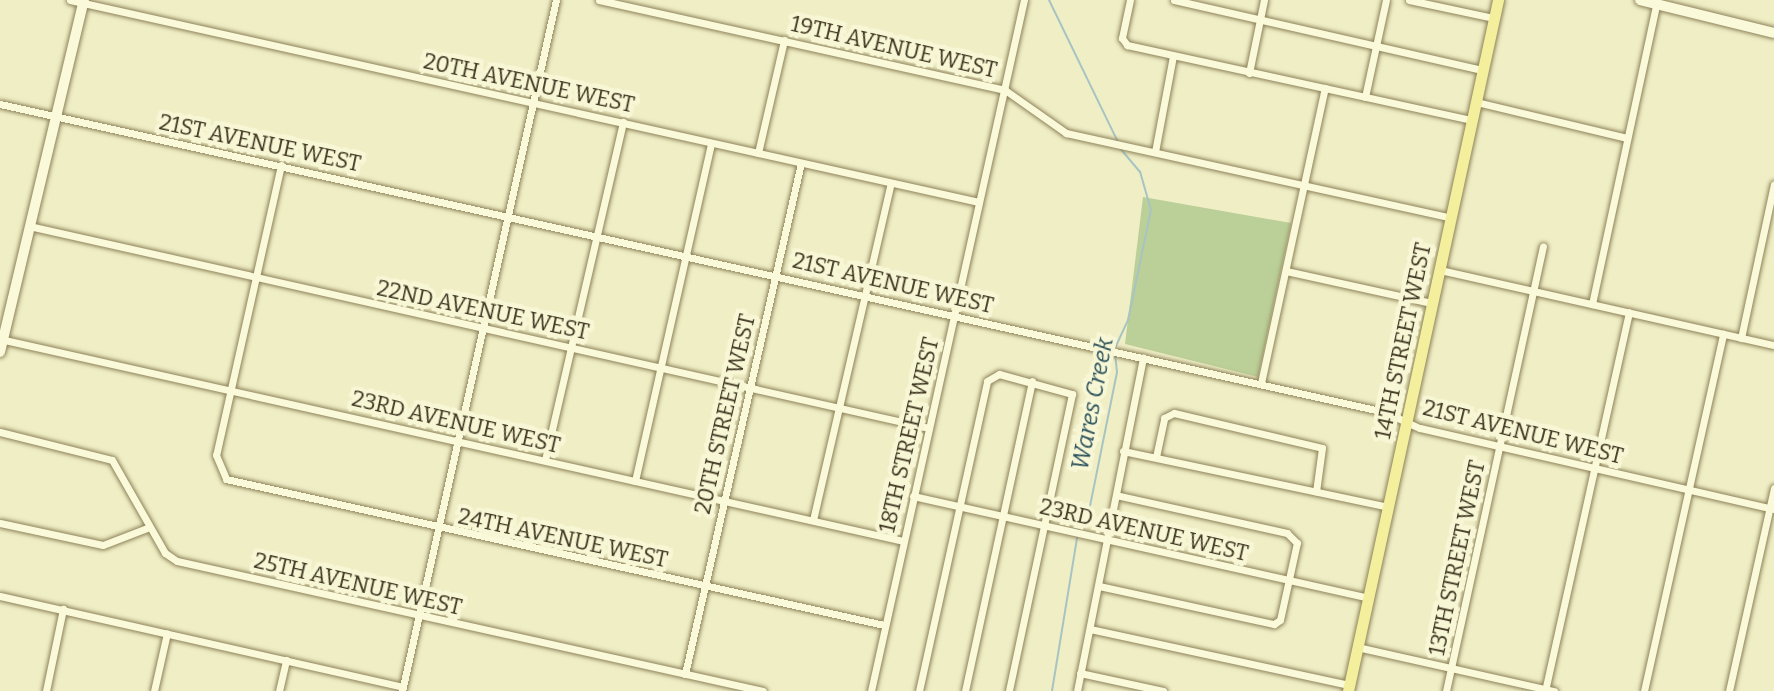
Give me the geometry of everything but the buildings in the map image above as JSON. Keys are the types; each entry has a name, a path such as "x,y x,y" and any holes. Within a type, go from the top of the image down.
{"main road":[{"name":"14TH STREET WEST","path":"1348,688 1498,0"}],"street":[{"name":"20TH AVENUE WEST","path":"70,0 979,202"},
{"path":"0,596 403,689 455,440 556,0"},
{"name":"19TH AVENUE WEST","path":"599,0 1005,90 1066,133 1451,218"},
{"name":"18TH STREET WEST","path":"871,691 1024,0"},
{"path":"1130,0 1122,40 1173,56 1472,120"},
{"path":"1174,0 1483,70"},
{"path":"1249,73 1264,0"},
{"path":"1365,97 1386,0"},
{"path":"1409,0 1494,18"},
{"path":"1640,0 1774,33"},
{"path":"0,352 84,2"},
{"path":"1592,304 1657,2"},
{"path":"758,153 784,40"},
{"path":"1155,152 1173,56"},
{"path":"1261,383 1325,88"},
{"path":"1476,102 1627,138"},
{"name":"21ST AVENUE WEST","path":"0,104 1261,383 1500,447 1772,509"},
{"path":"545,460 623,122"},
{"path":"635,481 711,143"},
{"name":"20TH STREET WEST","path":"685,674 801,163"},
{"path":"230,390 281,165"},
{"path":"813,520 891,183"},
{"path":"1741,338 1774,184"},
{"name":"22ND AVENUE WEST","path":"29,226 929,428"},
{"name":"13TH STREET WEST","path":"1446,691 1543,246"},
{"path":"1440,270 1774,345"},
{"path":"1286,271 1432,303"},
{"path":"1357,647 1548,690 1629,312"},
{"path":"1644,691 1723,334"},
{"name":"23RD AVENUE WEST","path":"1,339 903,541"},
{"path":"1077,691 1143,357"},
{"path":"919,691 990,376 1066,389 1071,404 1009,691"},
{"path":"965,691 1032,381"},
{"name":"24TH AVENUE WEST","path":"230,390 216,461 235,483 884,625"},
{"path":"1156,457 1166,416 1322,448 1316,492"},
{"name":"25TH AVENUE WEST","path":"0,432 106,456 150,527 177,561 763,691"},
{"path":"1123,451 1388,507"},
{"path":"1729,691 1772,509 1774,488"},
{"path":"1099,586 1278,623 1289,581 1295,536 1116,495"},
{"name":"23RD AVENUE WEST","path":"913,496 1368,598"},
{"path":"0,523 109,545 150,527"},
{"path":"46,691 63,609"},
{"path":"1090,629 1348,688"},
{"path":"154,691 167,633"},
{"path":"279,691 286,660"},
{"path":"1080,673 1163,691"}],"green space":[{"path":"1143,197 1291,223 1258,377 1125,344"}],"waterway":[{"name":"Wares Creek","path":"1049,0 1118,142"},
{"name":"Wares Creek","path":"1115,348 1128,320 1151,210 1140,172 1120,148"},
{"name":"Wares Creek","path":"1052,691 1079,527 1087,521 1117,372 1115,354"}]}
